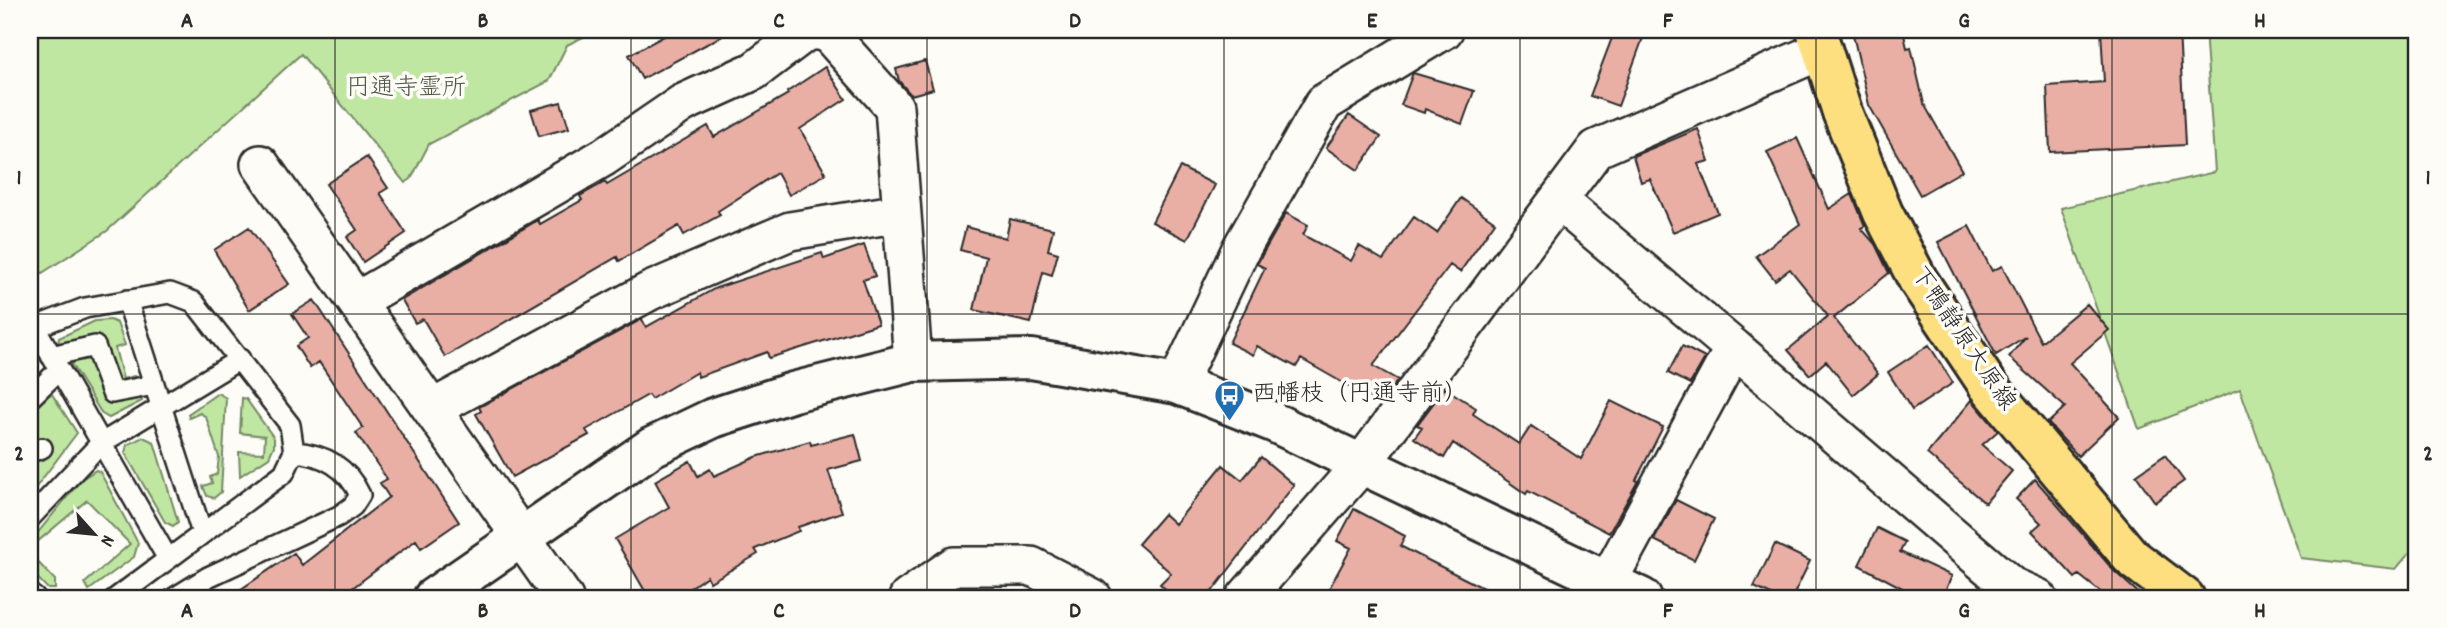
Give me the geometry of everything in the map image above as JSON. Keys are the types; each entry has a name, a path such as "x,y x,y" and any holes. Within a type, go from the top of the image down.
{"main road":[{"name":"下鴨静原大原線","path":"1819,40 1842,112 1884,213 1925,291 1988,385 2131,557 2185,598"}],"street":[{"path":"1177,384 1241,249 1324,103 1444,30"},
{"path":"357,301 604,157 682,103 754,71 807,31 826,31 894,107 913,362"},
{"path":"1245,598 1360,466 1596,149 1819,40"},
{"path":"260,164 564,598"},
{"path":"1559,201 2011,586 2038,598"},
{"path":"432,409 650,291 790,231 901,213"},
{"path":"1608,581 1734,348"},
{"path":"433,598 652,447 713,418 793,392 913,362 1031,359 1177,384 1273,422 1360,466 1642,598"},
{"path":"908,598 954,566 1031,566 1093,598"}],"lane":[{"path":"116,598 284,473 295,452 290,425 194,302 170,293 85,308 32,328 168,559"},
{"path":"127,300 202,533"},
{"path":"33,389 55,363 95,346 112,394 154,385"},
{"path":"31,511 100,444 240,359"},
{"path":"174,598 208,577 304,534 353,506 360,495 346,474 324,457 295,452"},
{"path":"30,594 35,598"}],"green space":[{"name":"円通寺霊所","path":"30,30 597,30 567,45 549,81 429,144 411,179 405,183 301,54 107,231 30,281"},
{"path":"2205,30 2417,30 2417,544 2396,569 2301,558 2240,389 2139,429 2061,208 2215,172"},
{"path":"110,320 117,323 125,345 115,348 123,379 134,376 142,401 109,418 102,414 58,343 59,338 95,321"},
{"path":"30,360 77,433 30,495"},
{"path":"218,393 226,398 221,492 214,498 207,496 203,486 212,483 210,477 217,474 219,457 206,417 200,413 189,418 188,414"},
{"path":"242,398 246,399 274,438 274,446 269,457 240,476 239,452 264,453 265,436 240,433"},
{"path":"143,437 154,442 178,522 173,526 165,522 125,453 127,445"},
{"path":"96,470 100,472 138,543 134,557 89,590 85,583 130,544 87,500 30,548 30,542 82,479"},
{"path":"30,554 55,580 55,589 48,589 30,570"}],"building":[{"path":"675,30 733,30 642,79 629,55"},
{"path":"1615,30 1643,38 1618,106 1590,96"},
{"path":"1852,30 1903,30 1907,48 1911,47 1924,104 1962,171 1920,195 1869,105"},
{"path":"2101,30 2179,30 2185,145 2050,152 2047,86 2104,82"},
{"path":"925,61 933,89 911,95 899,81 896,69"},
{"path":"825,67 846,99 800,129 826,174 789,195 777,173 718,211 720,215 684,235 679,226 619,261 617,257 445,357 423,319 415,323 402,300 538,220 540,224 582,200 580,196 605,182 607,185 708,126 714,137 788,94 787,92"},
{"path":"1413,73 1474,91 1462,124 1425,109 1424,113 1401,105"},
{"path":"561,102 569,128 539,136 531,110"},
{"path":"1349,115 1381,137 1358,170 1326,148"},
{"path":"1698,129 1709,161 1698,164 1718,213 1673,232 1650,179 1641,182 1633,156"},
{"path":"1797,138 1829,209 1852,194 1865,226 1861,228 1875,244 1889,273 1834,318 1878,374 1853,395 1826,361 1810,375 1788,350 1828,316 1790,269 1775,280 1756,256 1800,224 1767,152"},
{"path":"367,157 388,188 380,193 406,233 363,262 347,237 357,230 326,184"},
{"path":"1180,167 1215,185 1187,240 1152,222"},
{"path":"1461,198 1495,222 1460,272 1450,265 1373,366 1398,380 1380,404 1301,359 1296,367 1257,346 1253,355 1229,343 1265,268 1257,264 1286,213 1308,225 1303,235 1351,261 1359,246 1383,260 1414,217 1437,233"},
{"path":"1010,219 1053,229 1048,250 1058,253 1052,275 1043,272 1031,323 974,310 986,257 960,250 966,227 1006,238"},
{"path":"1969,226 1992,271 2002,266 2041,342 2087,304 2109,330 2070,363 2119,417 2078,456 2048,423 2065,407 2009,357 2026,336 1996,355 1938,242"},
{"path":"249,227 289,284 249,310 214,250"},
{"path":"864,245 875,276 863,280 878,324 769,358 767,352 698,377 697,372 651,399 648,395 586,430 589,435 512,477 476,414 481,411 479,407 642,319 646,327 716,288 822,253 824,259"},
{"path":"314,300 459,522 421,548 416,540 339,598 228,598 294,553 302,565 389,497 380,483 387,479 356,433 363,428 319,362 310,368 296,346 308,338 292,314"},
{"path":"1929,345 1953,383 1912,410 1888,372"},
{"path":"1682,346 1705,358 1690,384 1668,373"},
{"path":"1445,388 1476,408 1473,414 1519,444 1531,426 1581,459 1611,401 1663,427 1636,480 1638,481 1609,533 1528,491 1526,494 1453,443 1444,458 1414,438 1422,427 1417,425"},
{"path":"1972,400 1998,431 1982,445 2012,471 1985,503 1927,454"},
{"path":"855,434 862,461 828,470 842,512 798,527 799,531 755,549 758,554 710,582 707,576 676,598 649,598 615,539 669,507 655,481 690,461 698,476 710,469 714,476 756,457 810,441 811,445"},
{"path":"2165,455 2184,481 2155,502 2136,475"},
{"path":"1261,457 1294,485 1207,598 1175,598 1160,584 1171,573 1138,544 1164,514 1175,524 1223,465 1242,480"},
{"path":"2035,479 2114,571 2144,598 2108,598 2079,575 2075,578 2032,531 2041,523 2016,499"},
{"path":"1676,500 1714,519 1694,560 1654,540"},
{"path":"1354,509 1405,536 1400,546 1503,598 1324,598 1351,548 1337,541"},
{"path":"1877,528 1905,542 1900,552 1952,576 1942,598 1921,598 1859,565"},
{"path":"1775,544 1810,561 1792,598 1778,598 1754,587"}],"place":[{"name":"西幡枝（円通寺前）","path":"1229,422"}]}
